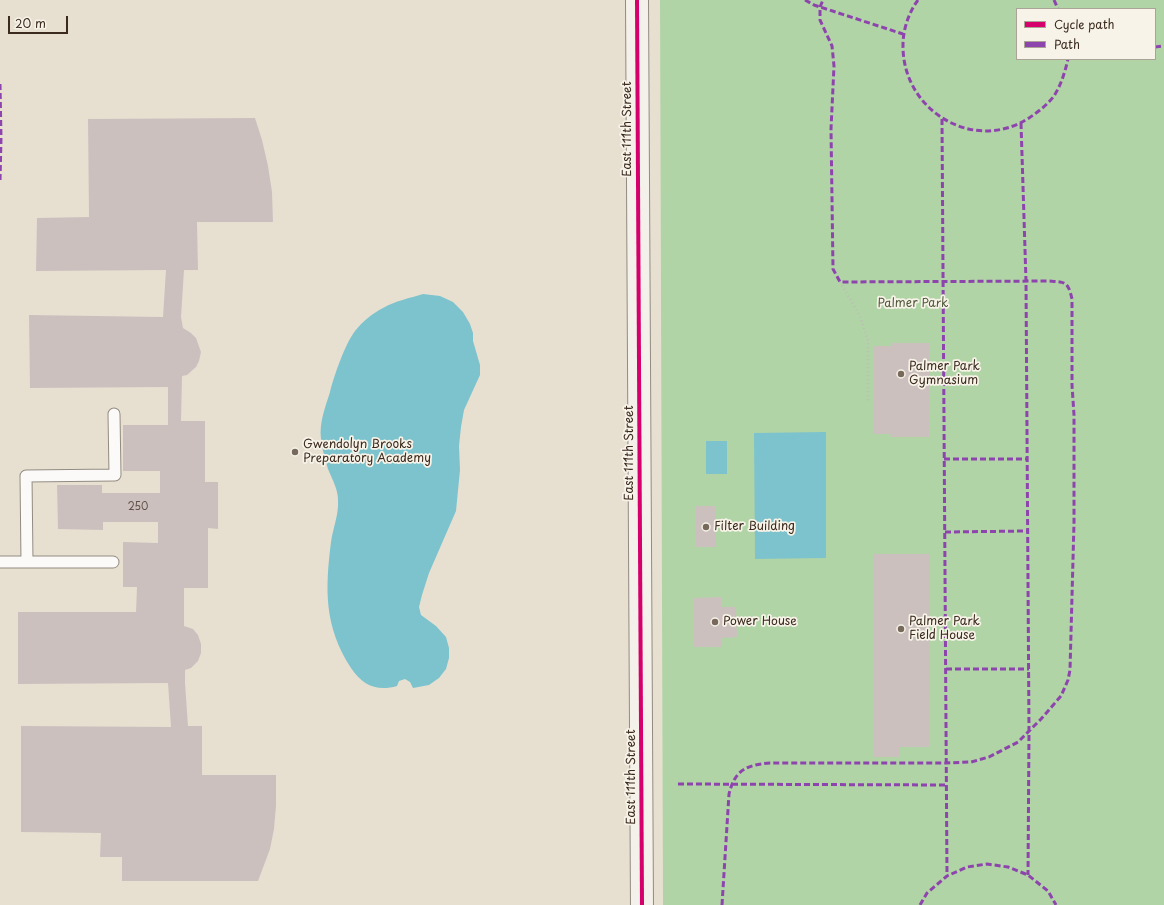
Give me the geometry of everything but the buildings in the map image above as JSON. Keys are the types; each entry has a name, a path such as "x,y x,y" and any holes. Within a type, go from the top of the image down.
{"main road":[{"name":"East 111th Street","path":"637,0 642,905"}],"lane":[{"path":"27,562 26,476 115,475 114,414"},
{"path":"1,562 113,562"}],"path":[{"path":"840,282 860,316 868,341 868,401"}],"green space":[{"name":"Palmer Park","path":"660,0 1164,0 1164,905 663,905"}],"water":[{"path":"423,294 440,296 453,302 463,312 473,333 473,341 480,365 480,375 464,410 461,427 459,446 460,470 456,511 429,573 419,607 421,615 436,626 446,637 449,648 449,658 446,669 439,678 429,685 413,688 410,682 405,679 399,681 397,686 383,688 371,686 365,683 355,674 342,652 331,622 328,576 331,542 337,516 338,496 323,450 321,427 324,410 337,369 347,344 355,331 364,321 379,310"},
{"path":"826,432 826,558 755,559 754,433"},
{"path":"706,441 727,441 727,474 706,474"}],"marked path":[{"path":"805,0 814,5 903,34"},
{"path":"722,905 729,794 735,779 743,770 754,765 770,763 946,763 971,762 989,757 1018,742 1041,719 1061,696 1068,680 1070,670 1074,523 1074,415 1072,385 1072,299 1069,289 1062,282 1049,281 840,282 833,269 831,129 834,66 832,46 820,20 820,7 823,0"},
{"path":"918,0 909,15 905,27 903,45 906,68 914,89 928,106 945,119 964,128 986,131 1007,128 1029,118 1054,96 1059,87 1068,60"},
{"path":"1054,0 1058,8"},
{"path":"1156,47 1164,46"},
{"path":"0,84 0,181"},
{"path":"942,119 947,876"},
{"path":"1021,123 1026,281 1029,731 1028,875"},
{"path":"944,459 1027,459"},
{"path":"945,532 1027,531"},
{"path":"946,669 1029,669"},
{"path":"678,784 946,785"},
{"path":"920,905 927,893 947,876 967,867 987,864 1008,867 1028,875 1048,891 1056,905"}],"cycle path":[{"path":"637,0 642,905"}],"place":[{"name":"Palmer Park Gymnasium","path":"901,374"},
{"name":"Gwendolyn Brooks Preparatory Academy","path":"295,452"},
{"name":"Filter Building","path":"706,527"},
{"name":"Power House","path":"715,622"},
{"name":"Palmer Park Field House","path":"901,629"}]}
